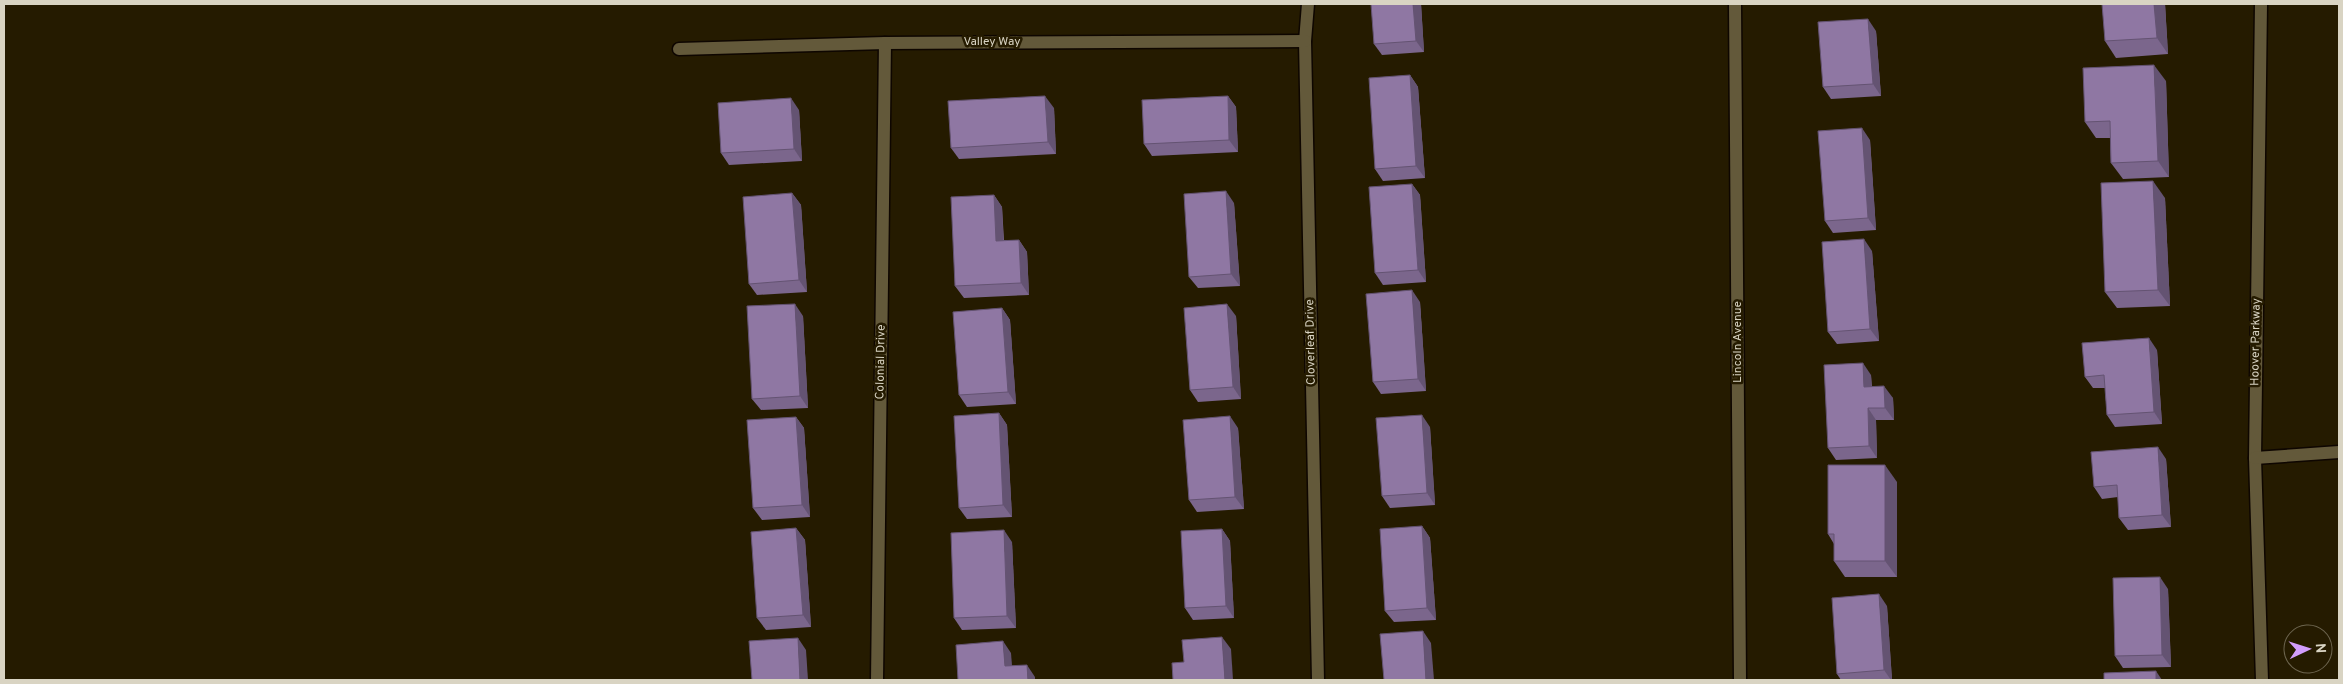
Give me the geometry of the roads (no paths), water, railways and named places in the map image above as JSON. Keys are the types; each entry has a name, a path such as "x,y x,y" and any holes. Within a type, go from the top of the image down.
{"street":[{"name":"Cloverleaf Drive","path":"1308,4 1305,40 1318,680"},
{"name":"Lincoln Avenue","path":"1736,4 1740,680"},
{"name":"Hoover Parkway","path":"2261,4 2255,458 2262,680"},
{"name":"Valley Way","path":"679,49 885,43 1305,40"},
{"name":"Colonial Drive","path":"877,680 885,43"},
{"path":"2255,458 2339,452"}]}
